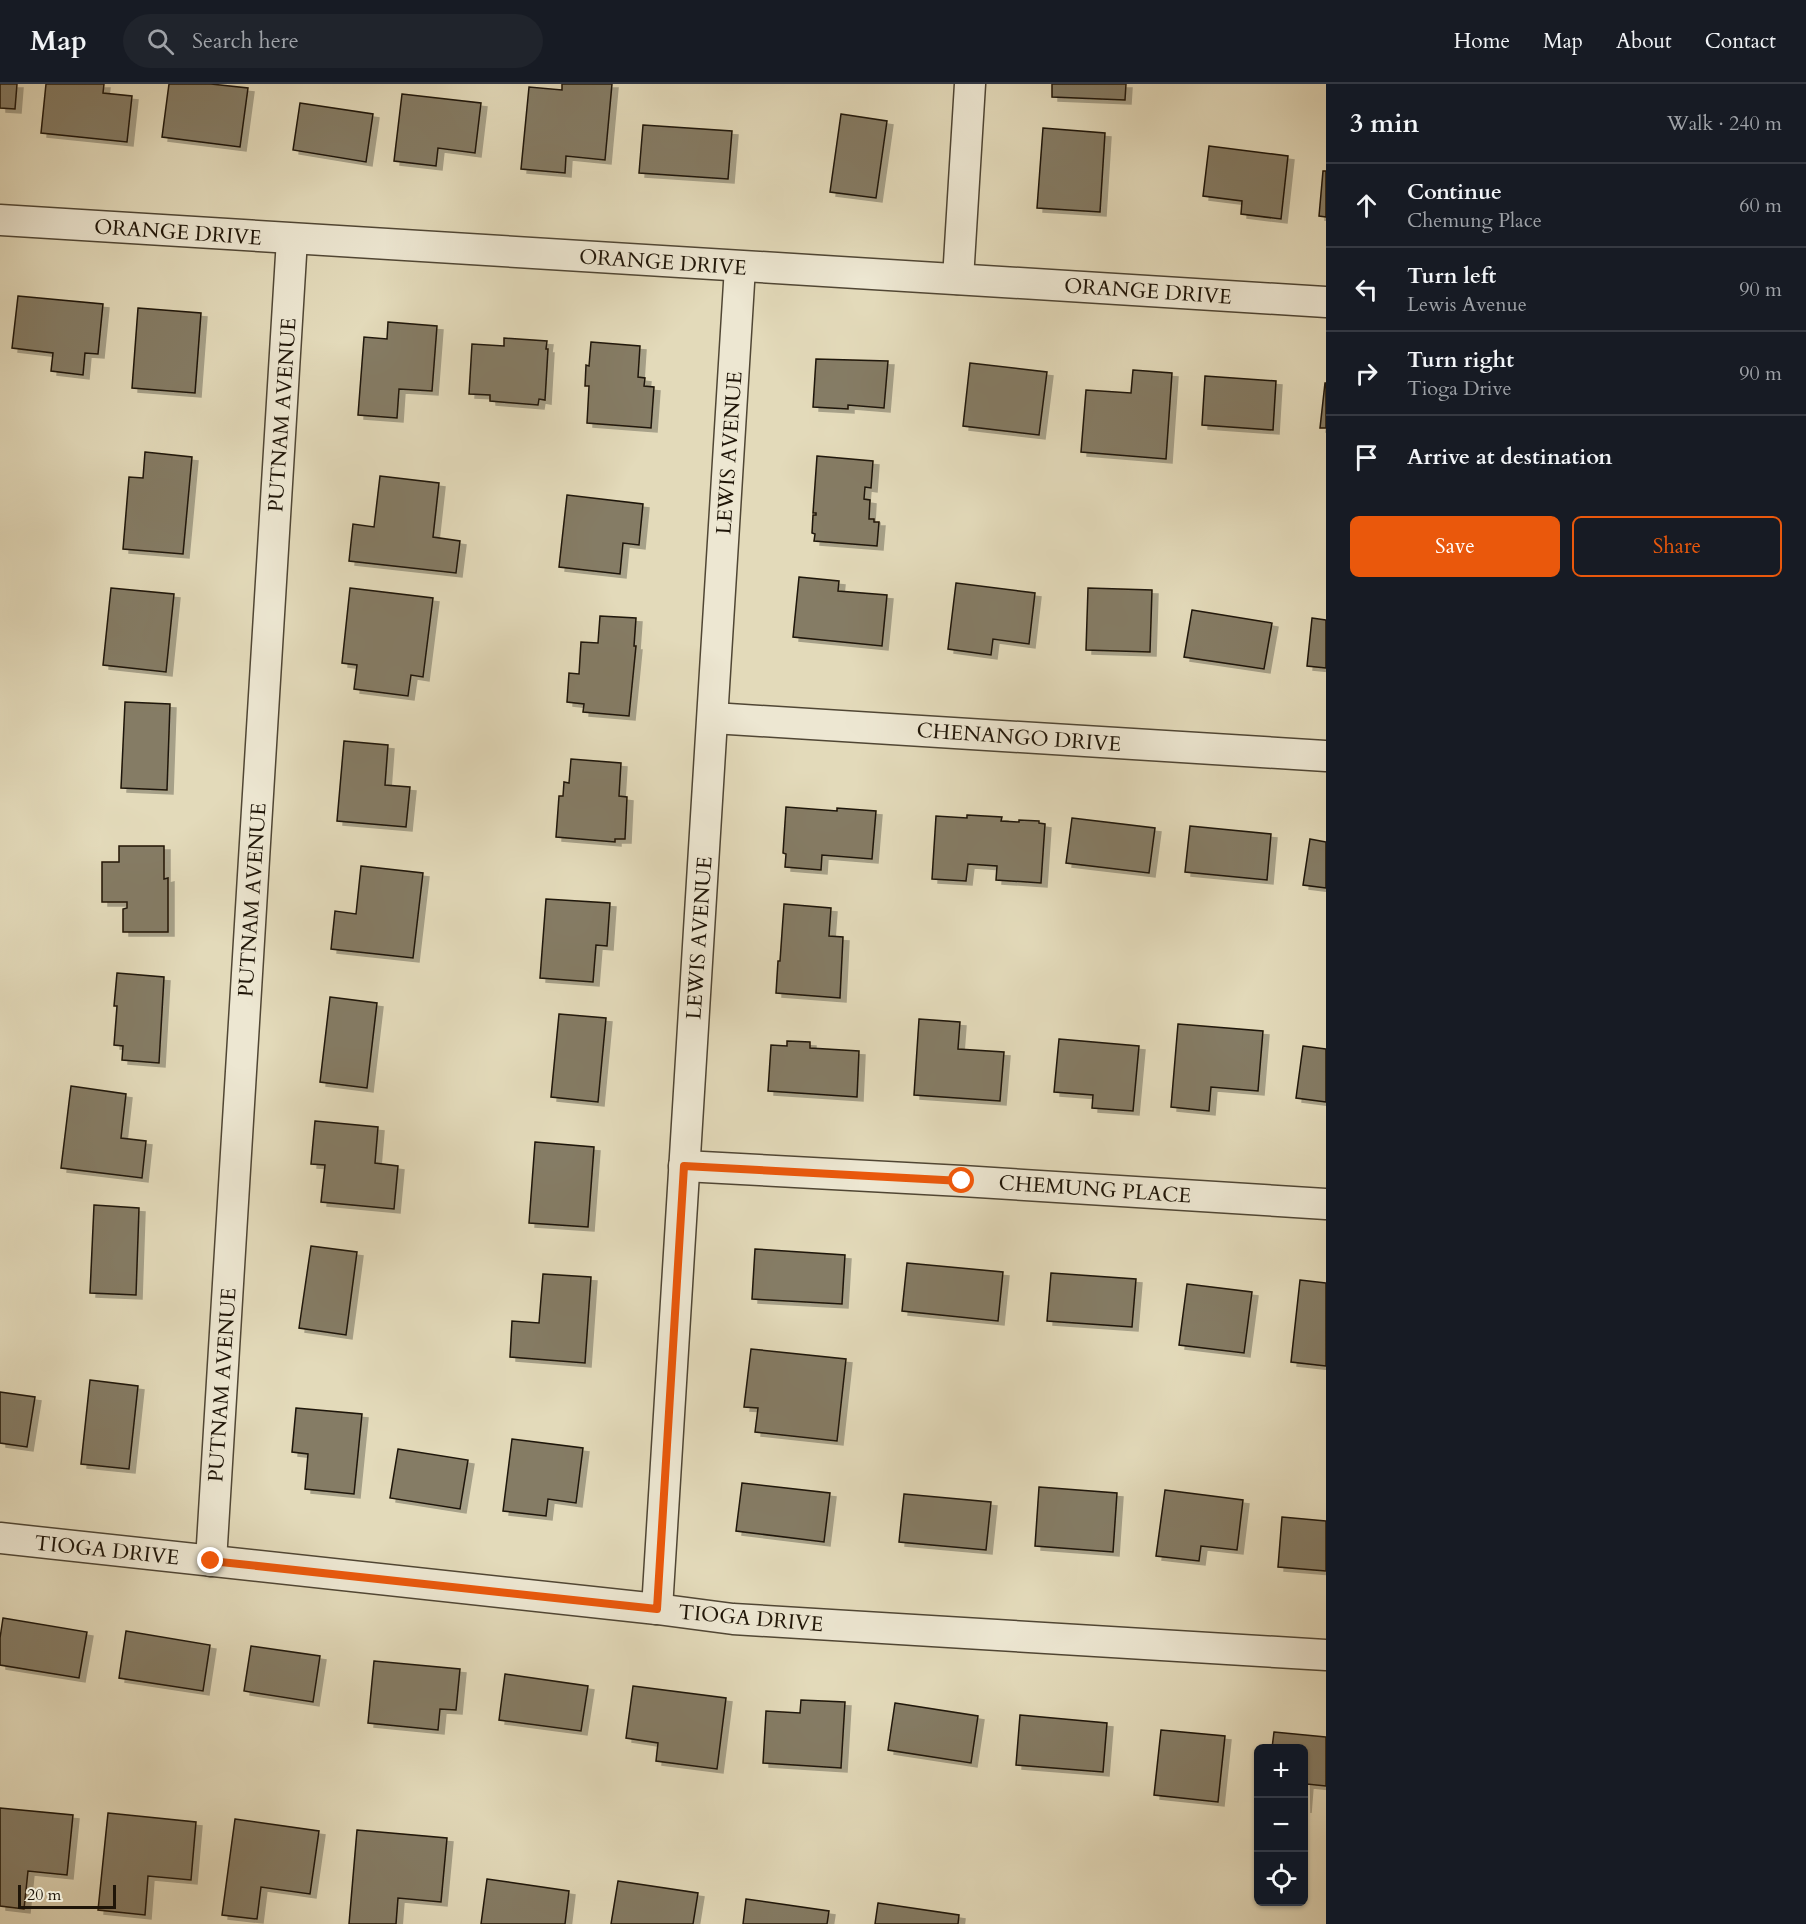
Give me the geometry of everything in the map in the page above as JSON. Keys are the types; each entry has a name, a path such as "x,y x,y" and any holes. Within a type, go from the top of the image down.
{"street":[{"path":"958,279 970,84"},
{"name":"ORANGE DRIVE","path":"0,220 1326,302"},
{"name":"PUTNAM AVENUE","path":"211,1561 292,239"},
{"name":"LEWIS AVENUE","path":"657,1609 740,267"},
{"name":"CHENANGO DRIVE","path":"713,718 1326,756"},
{"name":"CHEMUNG PLACE","path":"684,1166 1326,1204"},
{"name":"TIOGA DRIVE","path":"0,1538 733,1619 1326,1655"}],"building":[{"path":"0,84 17,84 15,109 0,108"},
{"path":"46,84 104,84 103,93 132,96 127,142 41,133"},
{"path":"169,84 211,84 248,88 240,147 162,137"},
{"path":"562,84 612,84 605,160 566,156 565,173 521,169 529,87 562,90"},
{"path":"1052,84 1126,84 1125,100 1052,97"},
{"path":"402,94 481,103 475,153 438,148 436,166 394,161"},
{"path":"300,103 373,114 366,162 293,150"},
{"path":"841,114 887,121 876,198 830,192"},
{"path":"643,125 732,131 728,179 639,173"},
{"path":"1043,128 1105,133 1100,212 1037,208"},
{"path":"1209,146 1288,156 1281,219 1241,214 1242,201 1203,196"},
{"path":"1323,171 1326,171 1326,217 1319,216"},
{"path":"18,296 103,304 98,354 85,353 83,375 51,371 53,353 12,348"},
{"path":"138,308 201,313 195,393 132,388"},
{"path":"388,322 437,326 432,391 399,389 397,418 358,415 364,337 387,339"},
{"path":"504,338 547,341 545,400 539,399 538,405 490,401 490,395 469,394 472,344 504,346"},
{"path":"591,342 640,346 638,377 645,378 644,386 654,387 651,428 587,423 589,386 585,386 586,365 589,366"},
{"path":"816,359 888,361 884,408 848,405 848,409 813,407"},
{"path":"970,363 1047,372 1039,435 963,426"},
{"path":"1133,370 1172,373 1166,459 1081,452 1086,390 1131,393"},
{"path":"1205,376 1276,381 1273,430 1202,425"},
{"path":"1325,383 1326,428 1320,428"},
{"path":"145,452 192,457 183,554 123,549 129,477 143,478"},
{"path":"817,456 873,461 871,488 865,487 864,499 870,500 869,519 879,522 877,546 814,541 815,534 812,533 813,515 816,515 813,513"},
{"path":"380,476 439,483 433,537 460,541 456,573 349,561 353,524 374,527"},
{"path":"567,495 643,504 639,545 623,543 620,574 559,567"},
{"path":"799,577 839,581 838,591 887,595 882,646 793,637"},
{"path":"956,583 1035,593 1029,644 993,639 991,655 948,649"},
{"path":"111,588 174,594 166,672 103,665"},
{"path":"350,588 433,598 423,677 411,675 408,696 354,689 357,665 342,663"},
{"path":"1088,588 1152,590 1150,652 1086,650"},
{"path":"1192,610 1272,623 1264,669 1184,657"},
{"path":"600,616 636,618 634,646 636,646 629,716 583,712 584,704 567,702 569,673 579,674 581,642 598,643"},
{"path":"1312,618 1326,620 1326,668 1307,666"},
{"path":"125,702 170,704 167,790 121,788"},
{"path":"344,741 388,745 385,785 410,787 406,827 337,821"},
{"path":"571,759 621,763 619,796 627,797 625,839 615,839 615,842 556,837 559,796 563,796 564,782 569,783"},
{"path":"786,807 876,811 872,859 822,855 821,870 785,867 786,854 783,853"},
{"path":"967,815 1002,817 1001,821 1039,821 1045,824 1041,883 996,880 997,866 968,864 966,881 932,879 936,816 967,818"},
{"path":"1072,818 1155,828 1149,873 1066,863"},
{"path":"1190,826 1271,834 1267,880 1185,872"},
{"path":"1310,839 1326,842 1326,888 1303,885"},
{"path":"119,846 164,846 164,879 168,878 168,932 123,932 123,909 127,908 127,902 102,902 102,862 119,862"},
{"path":"361,866 423,873 413,958 331,949 335,911 356,914"},
{"path":"546,899 610,903 607,946 596,945 593,982 540,978"},
{"path":"784,904 831,908 829,936 843,937 840,998 776,993"},
{"path":"117,973 164,977 159,1063 122,1060 123,1046 114,1045"},
{"path":"330,997 377,1003 367,1088 320,1082"},
{"path":"559,1014 606,1018 598,1102 551,1097"},
{"path":"919,1019 960,1022 958,1049 1004,1052 1000,1101 914,1095"},
{"path":"1178,1024 1263,1031 1258,1091 1211,1087 1209,1111 1171,1107"},
{"path":"1059,1039 1139,1046 1133,1111 1092,1108 1093,1095 1054,1092"},
{"path":"787,1041 810,1042 810,1048 859,1051 857,1097 768,1091 771,1045 787,1046"},
{"path":"1303,1046 1326,1049 1326,1102 1296,1098"},
{"path":"71,1086 126,1094 121,1138 146,1141 142,1178 61,1168"},
{"path":"315,1121 378,1127 375,1163 398,1166 394,1209 321,1202 325,1165 311,1164"},
{"path":"535,1142 594,1147 588,1227 529,1223"},
{"path":"94,1205 139,1208 136,1295 90,1293"},
{"path":"311,1246 357,1252 346,1335 299,1328"},
{"path":"755,1249 845,1255 842,1304 752,1299"},
{"path":"907,1263 1003,1272 998,1321 902,1311"},
{"path":"1051,1273 1136,1279 1132,1327 1047,1321"},
{"path":"543,1274 591,1277 585,1363 510,1357 512,1321 539,1323"},
{"path":"1300,1280 1326,1283 1326,1366 1291,1362"},
{"path":"1187,1284 1252,1292 1244,1353 1179,1345"},
{"path":"751,1349 846,1359 837,1441 755,1432 758,1408 744,1407"},
{"path":"90,1380 138,1386 129,1469 81,1464"},
{"path":"0,1392 35,1397 27,1447 0,1443"},
{"path":"296,1408 362,1414 354,1494 305,1489 308,1454 292,1452"},
{"path":"512,1439 583,1448 576,1503 548,1499 546,1516 503,1511"},
{"path":"398,1449 468,1460 460,1509 390,1498"},
{"path":"742,1483 830,1493 824,1542 736,1531"},
{"path":"1039,1487 1117,1493 1113,1552 1035,1546"},
{"path":"1165,1490 1243,1500 1237,1550 1201,1546 1199,1561 1156,1556"},
{"path":"904,1494 991,1502 986,1550 899,1542"},
{"path":"1282,1517 1326,1521 1326,1571 1278,1567"},
{"path":"3,1618 87,1632 79,1678 0,1665"},
{"path":"126,1631 210,1645 203,1691 119,1678"},
{"path":"251,1646 320,1656 313,1702 244,1691"},
{"path":"374,1661 460,1669 456,1710 440,1709 438,1730 368,1723"},
{"path":"505,1674 588,1686 581,1731 499,1720"},
{"path":"633,1686 726,1698 717,1769 656,1761 658,1743 626,1738"},
{"path":"801,1700 845,1702 841,1768 763,1763 766,1711 800,1713"},
{"path":"895,1703 978,1716 971,1763 888,1750"},
{"path":"1020,1715 1107,1723 1103,1772 1016,1765"},
{"path":"1161,1730 1225,1736 1218,1802 1154,1795"},
{"path":"1274,1732 1326,1737 1326,1786 1308,1784 1308,1744 1272,1744"},
{"path":"0,1808 73,1815 67,1875 28,1871 24,1909 0,1906"},
{"path":"108,1813 196,1822 191,1880 148,1876 145,1915 98,1910"},
{"path":"235,1819 319,1831 310,1894 261,1887 257,1919 222,1915"},
{"path":"357,1830 447,1838 441,1902 398,1898 396,1924 349,1924"},
{"path":"487,1879 569,1891 565,1924 481,1924"},
{"path":"618,1881 698,1893 693,1924 611,1924"},
{"path":"746,1899 829,1911 827,1924 743,1924"},
{"path":"878,1903 959,1915 958,1924 875,1924"}],"route":[{"path":"211,1561 657,1609 684,1166 962,1181"}]}
